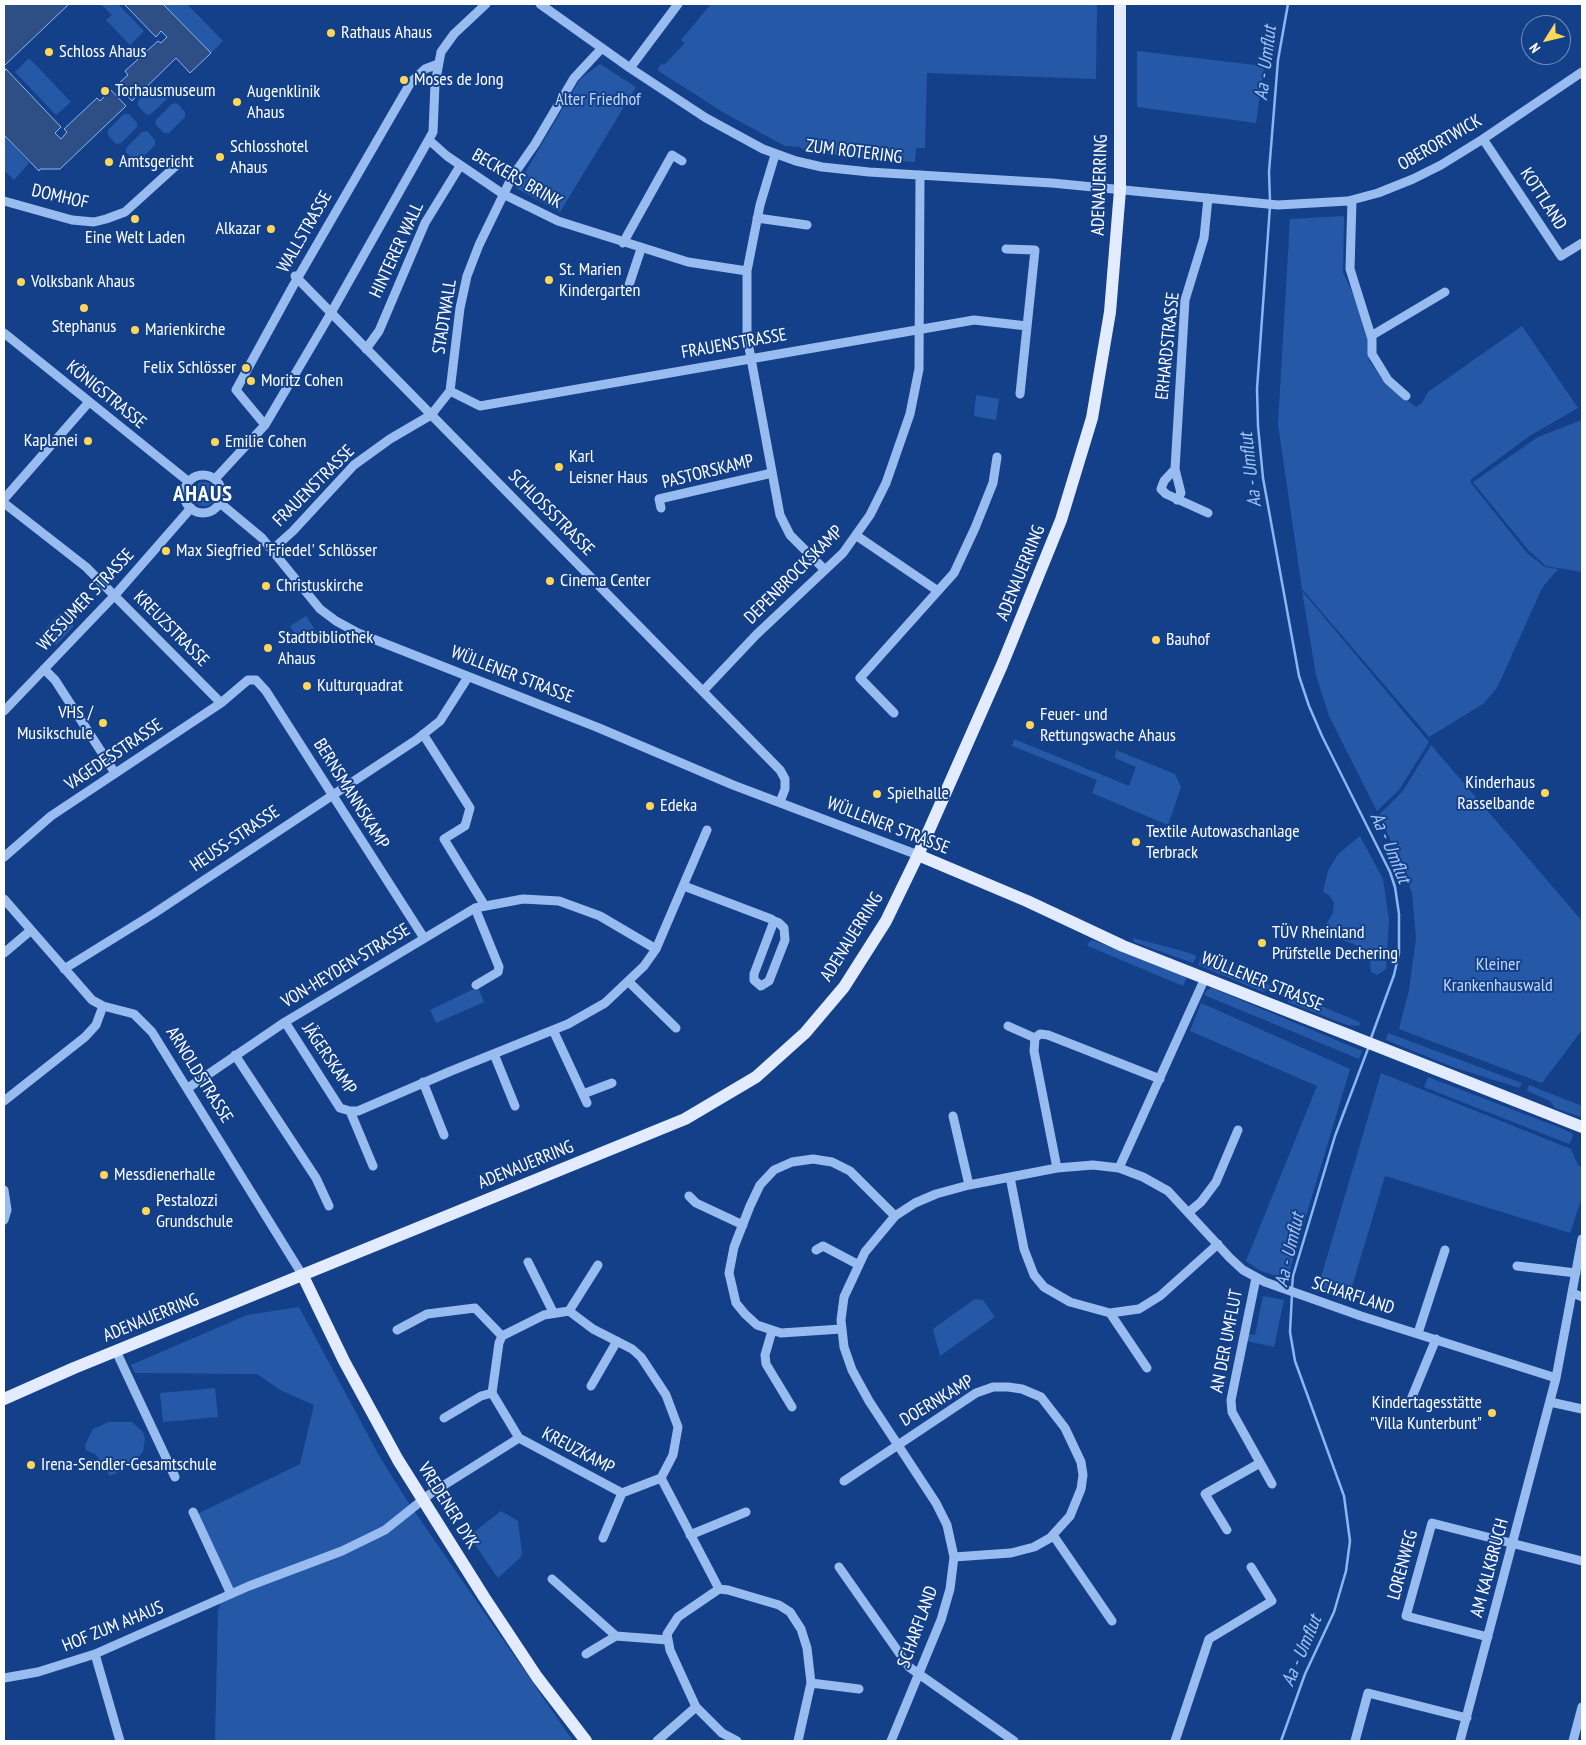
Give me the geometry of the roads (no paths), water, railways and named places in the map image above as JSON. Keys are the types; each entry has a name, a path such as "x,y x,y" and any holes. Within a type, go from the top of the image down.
{"main road":[{"name":"ADENAUERRING","path":"4,1399 116,1351 648,1135 693,1114 750,1081 805,1033 844,987 886,921 918,855 1042,570 1075,477 1092,418 1102,371 1110,312 1120,190 1120,4"},
{"name":"WÜLLENER STRASSE","path":"918,855 1027,901 1123,946 1371,1045 1582,1126"},
{"name":"VREDENER DYK","path":"303,1276 374,1418 423,1500 537,1677 586,1741"}],"street":[{"path":"215,479 265,425 331,313 427,143 435,125 438,64 441,52 454,34 486,4"},
{"name":"ZUM ROTERING","path":"540,4 630,68 706,118 775,155 822,167 1052,183 1120,190"},
{"path":"630,68 678,4"},
{"name":"STADTWALL","path":"450,391 460,308 467,276 503,194 574,78 602,48"},
{"name":"WALLSTRASSE","path":"265,425 236,390 296,277 411,82 425,69 438,64"},
{"name":"OBERORTWICK","path":"1120,190 1278,205 1352,200 1378,193 1441,166 1582,72"},
{"name":"KOTTLAND","path":"1484,139 1561,256 1582,243"},
{"name":"BECKERS BRINK","path":"427,143 503,194 558,221 641,249 688,262 747,271"},
{"path":"624,243 672,155 682,160"},
{"name":"PASTORSKAMP","path":"775,155 757,218 747,271 747,337 749,358 783,526 825,570"},
{"name":"DOMHOF","path":"4,201 72,220 94,222 125,212 179,163"},
{"name":"HINTERER WALL","path":"366,349 379,331 425,223 460,166"},
{"name":"DEPENBROCKSKAMP","path":"704,690 756,635 825,570 857,536 886,483 910,414 919,369 920,175"},
{"name":"ERHARDSTRASSE","path":"1177,500 1181,493 1175,469 1185,300 1204,238 1208,198"},
{"path":"1352,200 1350,269 1371,336 1372,354 1388,380 1406,396"},
{"path":"757,218 806,224"},
{"path":"627,291 641,249"},
{"path":"1006,249 1035,250 1020,394"},
{"name":"SCHLOSSSTRASSE","path":"296,277 704,690 780,770 785,779 785,789 780,802"},
{"path":"1371,336 1445,292"},
{"name":"FRAUENSTRASSE","path":"450,391 480,406 974,320 1027,326"},
{"name":"KÖNIGSTRASSE","path":"4,333 189,482"},
{"path":"431,415 450,391"},
{"path":"4,501 89,402"},
{"name":"FRAUENSTRASSE","path":"272,549 293,531 354,465 390,439 431,415"},
{"path":"894,713 860,678 954,573 993,483 997,457"},
{"path":"1175,469 1164,480 1161,489 1177,500 1208,513"},
{"name":"PASTORSKAMP","path":"661,508 658,499 772,473"},
{"path":"204,475 215,479 222,490 220,503 206,512 190,508 185,495 189,482 204,475"},
{"name":"KREUZSTRASSE","path":"4,501 86,567 221,703"},
{"name":"WÜLLENER STRASSE","path":"220,503 254,530 272,549 307,594 336,621 358,633 780,802 918,855"},
{"name":"WESSUMER STRASSE","path":"4,711 115,595 190,508"},
{"path":"857,536 938,591"},
{"path":"44,669 55,680 114,774"},
{"name":"HEUSS-STRASSE","path":"64,970 153,914 423,734 440,721 468,677"},
{"name":"BERNSMANNSKAMP","path":"244,683 253,679 261,684 424,938"},
{"name":"VAGEDESSTRASSE","path":"4,857 51,816 221,703 244,683"},
{"path":"423,734 470,808 466,826 444,839 485,906"},
{"name":"JÄGERSKAMP","path":"285,1022 340,1108 350,1111 358,1111 423,1082 554,1030 605,1003 644,966 656,949 707,830"},
{"path":"684,886 774,920 784,928 785,940 769,981 761,986 754,980 754,974 774,920"},
{"name":"ARNOLDSTRASSE","path":"4,899 92,1000 103,1006 125,1010 143,1020 188,1088 303,1276"},
{"name":"VON-HEYDEN-STRASSE","path":"188,1088 285,1022 475,908 523,899 559,901 600,916 656,949"},
{"path":"475,908 499,967 498,972 476,984"},
{"path":"4,954 30,931"},
{"path":"1119,1168 1205,978"},
{"path":"629,982 676,1028"},
{"path":"4,1101 85,1037 96,1026 103,1006"},
{"path":"1008,1026 1035,1038"},
{"path":"554,1030 587,1103"},
{"path":"1056,1168 1034,1051 1035,1038 1040,1034 1048,1035 1160,1079"},
{"path":"494,1054 515,1106"},
{"path":"235,1055 316,1178 329,1206"},
{"path":"423,1082 444,1135"},
{"path":"583,1094 612,1083"},
{"name":"JÄGERSKAMP","path":"350,1111 373,1166"},
{"path":"953,1116 969,1185"},
{"path":"1189,1212 1201,1202 1216,1182 1238,1130"},
{"path":"841,1329 793,1333 772,1331 757,1325 736,1302 729,1273 731,1258 755,1196 767,1176 783,1165 812,1159 832,1162 850,1170 895,1216"},
{"name":"SCHARFLAND","path":"891,1741 947,1603 954,1557 950,1534 942,1515 898,1444 869,1402 852,1370 844,1346 841,1329 844,1297 859,1264 873,1240 895,1216 926,1198 969,1185 1056,1168 1093,1165 1119,1168 1159,1186 1189,1212 1230,1258 1256,1278 1288,1292 1556,1378"},
{"path":"1010,1177 1024,1249 1034,1275 1044,1287 1070,1302 1110,1313 1130,1312 1154,1301 1218,1244"},
{"path":"4,1190 6,1210 4,1220"},
{"path":"689,1196 696,1203 743,1225"},
{"name":"AM KALKBRUCH","path":"1460,1741 1556,1378 1582,1239"},
{"path":"816,1250 823,1246 859,1264"},
{"path":"1418,1333 1445,1250"},
{"path":"528,1262 553,1312"},
{"path":"569,1311 598,1265"},
{"path":"1517,1266 1576,1274"},
{"name":"AN DER UMFLUT","path":"1256,1278 1231,1400 1232,1412 1272,1484"},
{"path":"1573,1293 1582,1297"},
{"path":"397,1330 427,1314 475,1308 502,1336"},
{"path":"444,1418 481,1396 492,1392 499,1343 502,1336 553,1312 569,1311 592,1329 617,1341 641,1357 666,1395 674,1412 678,1427 673,1455 661,1478 717,1585 779,1605 790,1612 796,1619 803,1635 812,1683 798,1741"},
{"path":"1110,1313 1147,1368"},
{"path":"772,1331 765,1355 766,1364 771,1376 792,1407"},
{"path":"1412,1397 1436,1339"},
{"path":"591,1386 617,1341"},
{"path":"116,1351 175,1476"},
{"name":"DOERNKAMP","path":"898,1444 976,1393 993,1388 1008,1387 1022,1389 1041,1397 1058,1416 1073,1441 1083,1475 1077,1501 1070,1516 1053,1536 1034,1547 1017,1552 954,1557"},
{"name":"KREUZKAMP","path":"492,1392 519,1438 622,1493"},
{"path":"1550,1402 1582,1409"},
{"name":"KREUZKAMP","path":"423,1500 446,1483 519,1438"},
{"path":"844,1481 898,1444"},
{"path":"1227,1530 1205,1494 1260,1463"},
{"name":"KREUZKAMP","path":"603,1538 622,1493 661,1478"},
{"name":"HOF ZUM AHAUS","path":"4,1678 38,1672 95,1654 231,1594 359,1544 385,1530 423,1500"},
{"path":"193,1512 231,1594"},
{"path":"690,1535 746,1512"},
{"name":"LORENWEG","path":"1488,1637 1406,1616 1432,1523 1513,1544"},
{"path":"1053,1536 1112,1621"},
{"path":"1513,1544 1582,1561"},
{"path":"839,1567 902,1658 918,1674 1014,1741"},
{"path":"1175,1741 1209,1639 1272,1601 1251,1567"},
{"path":"552,1579 616,1636"},
{"path":"717,1585 678,1617 667,1634 670,1650 696,1707 722,1734 737,1741"},
{"path":"586,1654 616,1636 668,1640"},
{"path":"95,1654 120,1741"},
{"path":"812,1683 859,1689"},
{"path":"1355,1741 1368,1693 1467,1718"},
{"path":"656,1741 696,1707"},
{"path":"1573,1741 1582,1707"}],"waterway":[{"name":"Aa - Umflut","path":"1270,201 1269,172 1278,60 1288,4"},
{"name":"Aa - Umflut","path":"1270,206 1257,389 1258,426 1263,478 1299,676 1322,736 1390,872 1395,887 1399,914 1399,953 1394,975 1371,1038"},
{"name":"Aa - Umflut","path":"1292,1288 1293,1276 1335,1136 1369,1046"},
{"name":"Aa - Umflut","path":"1281,1741 1305,1674 1334,1612 1346,1571 1350,1541 1344,1496 1295,1361 1290,1332 1292,1294"}],"place":[{"name":"Rathaus Ahaus","path":"331,33"},
{"name":"Schloss Ahaus","path":"49,52"},
{"name":"Moses de Jong","path":"404,80"},
{"name":"Torhausmuseum","path":"105,91"},
{"name":"Augenklinik Ahaus","path":"237,102"},
{"name":"Schlosshotel Ahaus","path":"220,157"},
{"name":"Amtsgericht","path":"109,162"},
{"name":"Eine Welt Laden","path":"135,219"},
{"name":"Alkazar","path":"271,229"},
{"name":"St. Marien Kindergarten","path":"549,280"},
{"name":"Volksbank Ahaus","path":"21,282"},
{"name":"Stephanus","path":"84,308"},
{"name":"Marienkirche","path":"135,330"},
{"name":"Felix Schlösser","path":"246,368"},
{"name":"Moritz Cohen","path":"251,381"},
{"name":"Kaplanei","path":"88,441"},
{"name":"Emilie Cohen","path":"215,442"},
{"name":"Karl Leisner Haus","path":"559,467"},
{"name":"Max Siegfried 'Friedel' Schlösser","path":"166,551"},
{"name":"Cinema Center","path":"550,581"},
{"name":"Christuskirche","path":"266,586"},
{"name":"Bauhof","path":"1156,640"},
{"name":"Stadtbibliothek Ahaus","path":"268,648"},
{"name":"Kulturquadrat","path":"307,686"},
{"name":"VHS / Musikschule","path":"103,723"},
{"name":"Feuer- und Rettungswache Ahaus","path":"1030,725"},
{"name":"Kinderhaus Rasselbande","path":"1545,793"},
{"name":"Spielhalle","path":"877,794"},
{"name":"Edeka","path":"650,806"},
{"name":"Textile Autowaschanlage Terbrack","path":"1136,842"},
{"name":"TÜV Rheinland Prüfstelle Dechering","path":"1262,943"},
{"name":"Messdienerhalle","path":"104,1175"},
{"name":"Pestalozzi Grundschule","path":"146,1211"},
{"name":"Kindertagesstätte \"Villa Kunterbunt\"","path":"1492,1413"},
{"name":"Irena-Sendler-Gesamtschule","path":"31,1465"}],"district":[{"name":"AHAUS","path":"203,495"}],"park label":[{"name":"Alter Friedhof","path":"598,100"},
{"name":"Kleiner Krankenhauswald","path":"1498,975"}]}
